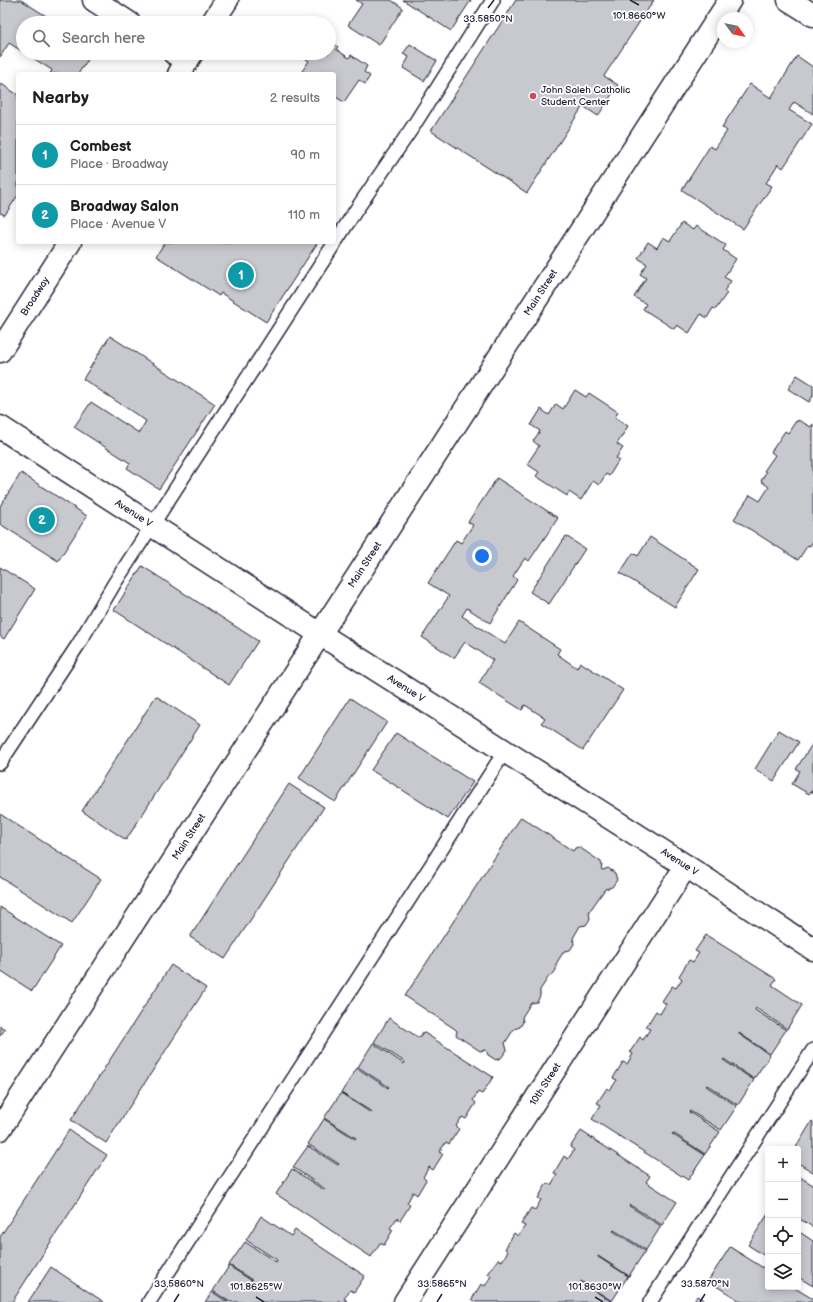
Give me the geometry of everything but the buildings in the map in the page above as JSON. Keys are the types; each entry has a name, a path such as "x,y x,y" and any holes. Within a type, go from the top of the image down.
{"street":[{"path":"94,0 118,16"},
{"path":"217,16 227,0"},
{"name":"Main Street","path":"0,1129 730,0"},
{"path":"789,0 813,15"},
{"name":"Broadway","path":"0,351 69,244"},
{"name":"Avenue V","path":"0,427 320,634 686,866 813,949"},
{"name":"10th Street","path":"405,1302 686,866"}],"lane":[{"path":"336,241 412,128 493,0"},
{"path":"0,763 78,645 114,584 334,244"},
{"path":"149,1302 505,751"},
{"path":"650,1302 813,1050"}],"place":[{"name":"John Saleh Catholic Student Center","path":"533,96"},
{"name":"Combest","path":"241,275"},
{"name":"Broadway Salon","path":"42,520"}]}
